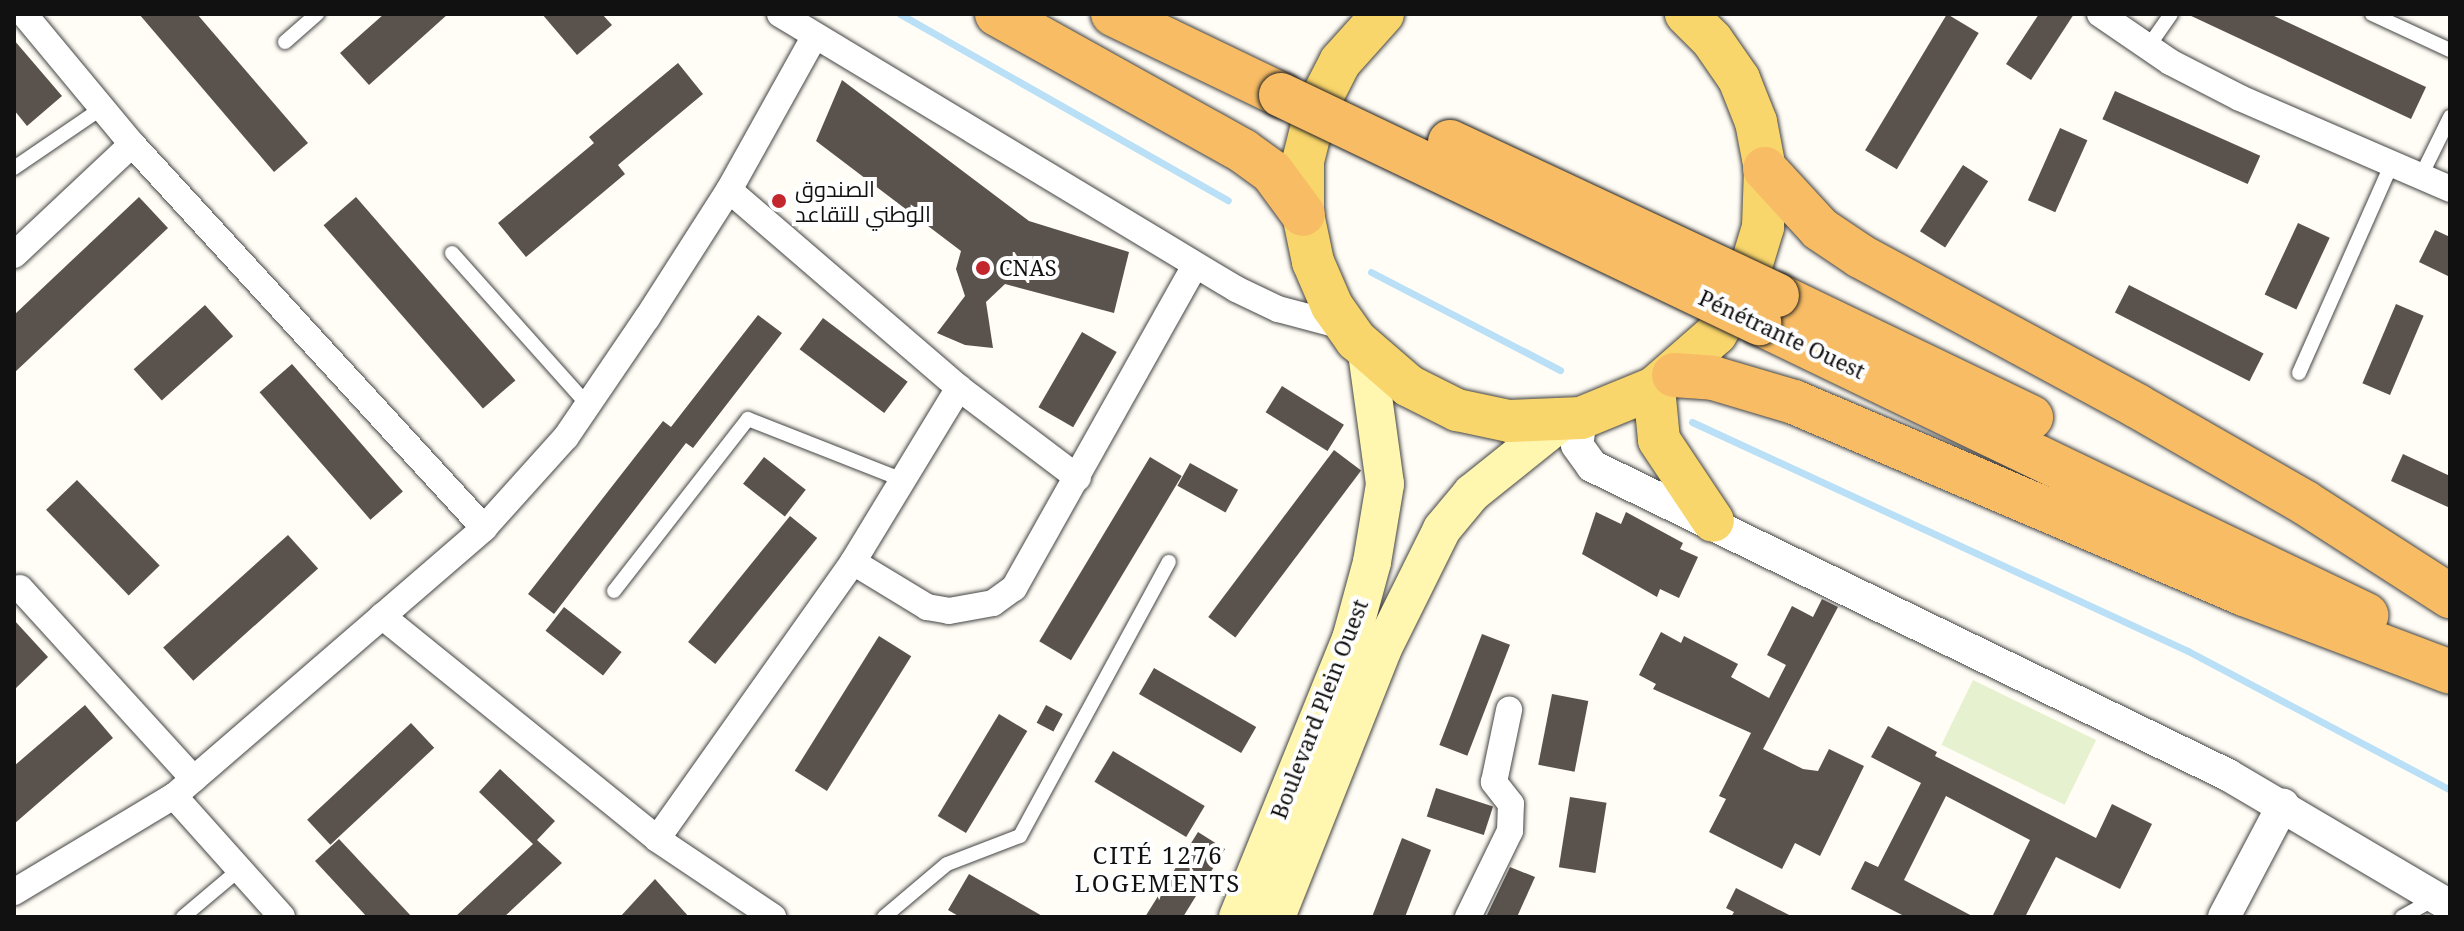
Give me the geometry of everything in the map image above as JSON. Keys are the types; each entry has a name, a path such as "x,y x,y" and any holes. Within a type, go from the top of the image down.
{"highway":[{"path":"997,14 1243,151 1272,172 1303,214"},
{"name":"Pénétrante Ouest","path":"1113,14 1293,84 1768,309 2450,621"},
{"name":"Pénétrante Ouest","path":"1181,14 1293,84"},
{"path":"1765,169 1820,229 1860,256 2175,428 2450,596"},
{"name":"Pénétrante Ouest","path":"1768,309 2450,657"},
{"path":"1664,382 1713,378 1794,402 2244,594 2450,672"}],"main road":[{"path":"1383,14 1340,62 1316,109 1303,161 1303,214 1317,273 1356,340 1409,386 1457,410 1509,421 1571,420 1664,382 1716,334 1746,283 1763,227 1765,169 1756,122 1739,79 1712,40 1686,14"},
{"name":"Boulevard Plein Ouest","path":"1238,917 1351,639 1372,562 1385,484 1356,340"},
{"path":"1664,382 1659,440 1713,521"},
{"name":"Boulevard Plein Ouest","path":"1276,917 1382,650 1442,529 1472,493 1571,420"}],"street":[{"path":"24,14 132,144 484,528"},
{"path":"780,14 1195,265 1278,309 1356,340"},
{"path":"2100,14 2148,47 2240,98 2450,189"},
{"path":"14,892 174,796 484,528 588,405 729,190 814,37"},
{"path":"14,255 132,144"},
{"path":"729,190 959,388 1078,478"},
{"path":"853,562 927,607 949,611 993,603 1014,588 1195,265"},
{"path":"657,839 853,562 959,388"},
{"path":"1571,420 1577,445 1585,461 1713,521 2283,805 2443,902"},
{"path":"20,588 194,779"},
{"path":"382,616 657,839 773,917"},
{"path":"1468,917 1510,831 1511,804 1494,782 1509,710"},
{"path":"174,796 282,917"},
{"path":"2224,917 2283,805"}],"lane":[{"path":"285,42 317,14"},
{"path":"2148,47 2171,14"},
{"path":"2372,14 2450,50"},
{"path":"14,168 102,108"},
{"path":"2420,178 2450,117"},
{"path":"2299,373 2391,165"},
{"path":"452,253 588,405"},
{"path":"614,591 748,419 903,480"},
{"path":"884,917 947,864 1020,836 1169,562"},
{"path":"183,917 240,869"},
{"path":"2402,917 2443,902"}],"green space":[{"path":"1973,680 2096,740 2065,805 1941,745"}],"building":[{"path":"139,14 197,14 308,143 274,172"},
{"path":"384,14 448,14 369,85 340,53"},
{"path":"542,14 602,14 612,25 577,55"},
{"path":"1947,14 1979,33 1897,169 1865,150"},
{"path":"2039,14 2074,14 2031,80 2006,64"},
{"path":"2187,14 2270,14 2426,87 2411,119"},
{"path":"14,40 62,96 27,126 14,110"},
{"path":"678,63 703,94 618,165 625,174 526,257 498,223 594,143 589,137"},
{"path":"842,80 1029,221 1129,252 1114,313 1005,284 986,302 993,348 965,345 937,333 965,296 956,269 961,251 816,141"},
{"path":"2115,91 2260,156 2248,184 2102,119"},
{"path":"2060,128 2087,140 2055,212 2028,200"},
{"path":"1963,165 1988,181 1945,248 1920,231"},
{"path":"139,197 168,228 14,373 14,315"},
{"path":"356,197 515,380 483,409 324,225"},
{"path":"2298,223 2330,238 2296,309 2265,295"},
{"path":"2435,230 2450,237 2450,277 2419,262"},
{"path":"2129,285 2264,354 2249,381 2115,313"},
{"path":"2396,304 2424,316 2390,395 2362,383"},
{"path":"205,305 233,336 162,400 134,369"},
{"path":"758,315 782,333 693,448 686,443 554,614 528,594 663,421 671,427"},
{"path":"823,318 908,382 884,413 800,349"},
{"path":"1082,332 1117,352 1073,427 1038,407"},
{"path":"292,364 403,492 370,520 260,392"},
{"path":"1282,386 1344,425 1327,451 1266,412"},
{"path":"1334,450 1361,470 1235,637 1208,617"},
{"path":"2403,454 2450,476 2450,508 2391,481"},
{"path":"764,457 806,490 785,516 743,484"},
{"path":"1150,457 1182,476 1071,660 1039,641"},
{"path":"1190,463 1238,490 1225,512 1177,486"},
{"path":"77,480 160,566 129,595 46,510"},
{"path":"1596,512 1621,524 1626,512 1683,543 1680,549 1698,557 1679,598 1660,589 1657,597 1582,554"},
{"path":"790,516 817,538 715,664 688,642"},
{"path":"288,535 318,568 193,681 163,647"},
{"path":"1822,599 1838,607 1763,749 1803,769 1818,771 1829,749 1864,766 1820,856 1795,843 1782,869 1709,832 1726,799 1719,796 1751,733 1653,689 1656,684 1639,675 1661,632 1681,643 1684,636 1738,664 1731,677 1769,698 1786,665 1767,655 1792,606 1813,617"},
{"path":"564,607 622,652 603,676 546,631"},
{"path":"14,620 48,657 14,690"},
{"path":"1482,634 1510,645 1467,756 1439,745"},
{"path":"879,636 911,656 827,791 795,771"},
{"path":"1154,668 1256,727 1241,753 1139,694"},
{"path":"1552,694 1588,701 1575,772 1538,765"},
{"path":"85,705 113,738 14,824 14,766"},
{"path":"1046,705 1063,714 1053,732 1037,723"},
{"path":"999,714 1027,731 966,833 938,816"},
{"path":"411,723 434,748 330,845 307,820"},
{"path":"1888,726 1937,752 1935,756 2096,838 2112,804 2152,824 2120,889 2056,857 2025,917 1992,917 2030,840 1946,796 1904,880 1974,917 1906,917 1851,889 1865,861 1878,867 1921,783 1871,757"},
{"path":"1113,751 1205,806 1186,837 1094,782"},
{"path":"500,769 555,821 537,840 562,863 504,917 455,917 533,844 479,792"},
{"path":"1436,788 1493,807 1484,835 1427,817"},
{"path":"1570,797 1607,803 1595,873 1559,867"},
{"path":"1198,832 1225,849 1183,917 1145,917"},
{"path":"1402,838 1431,850 1405,917 1372,917"},
{"path":"339,839 412,917 367,917 315,861"},
{"path":"1510,867 1535,877 1517,917 1486,917"},
{"path":"969,874 1044,917 960,917 948,910"},
{"path":"655,879 689,917 620,917"},
{"path":"1736,888 1793,917 1731,917 1734,912 1726,908"}],"waterway":[{"path":"900,14 1228,200"},
{"path":"1371,272 1560,370"},
{"path":"1692,422 2188,651 2450,790"}],"place":[{"name":"الصندوق الوطني للتقاعد","path":"779,201"},
{"name":"CNAS","path":"983,268"}],"district":[{"name":"CITÉ 1276 LOGEMENTS","path":"1158,869"}]}
